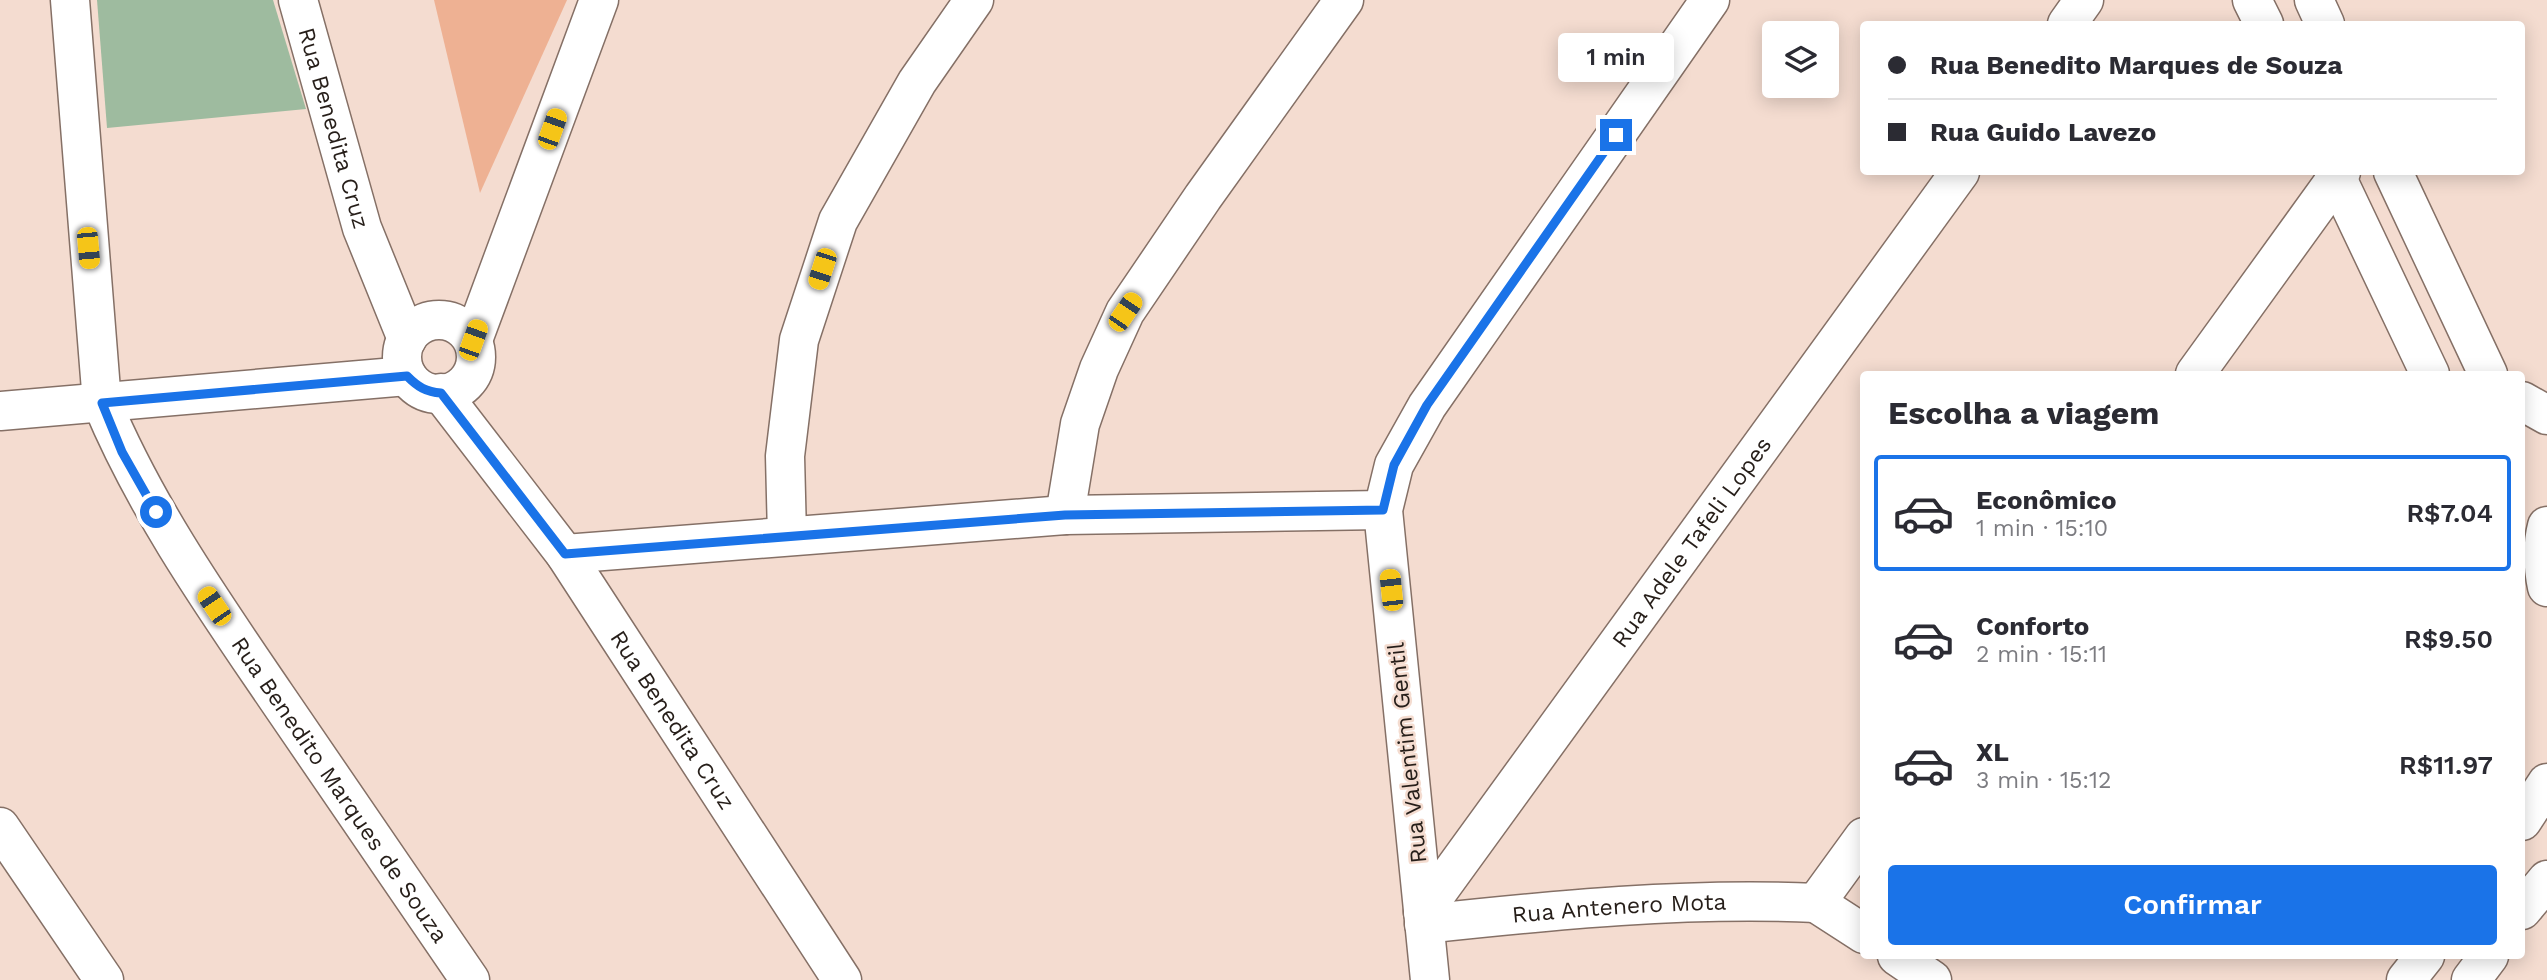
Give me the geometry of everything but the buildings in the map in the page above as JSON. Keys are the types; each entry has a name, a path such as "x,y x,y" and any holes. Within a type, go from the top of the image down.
{"street":[{"name":"Rua Benedito Marques de Souza","path":"70,0 102,403 122,452 200,584 470,980"},
{"name":"Rua Benedita Cruz","path":"298,0 372,257 412,348"},
{"path":"412,348 416,386 428,392 462,370 599,0"},
{"path":"788,536 785,456 799,340 838,221 917,82 974,0"},
{"path":"1065,515 1080,424 1099,369 1125,312 1344,0"},
{"name":"Rua Valentim Gentil","path":"1430,980 1383,510 1394,465 1427,405 1710,0"},
{"path":"2069,21 2084,0"},
{"path":"2252,0 2262,21"},
{"path":"2314,0 2324,21"},
{"name":"Rua Adele Tafeli Lopes","path":"1424,918 1958,175"},
{"path":"2197,371 2336,175"},
{"path":"2337,175 2429,371"},
{"path":"2394,175 2487,371"},
{"path":"0,411 369,380 449,321 463,328 462,370"},
{"name":"Rua Benedita Cruz","path":"462,370 497,464 565,554 842,980"},
{"path":"2525,403 2547,415"},
{"path":"565,554 1065,515 1383,510"},
{"path":"2538,573 2547,526"},
{"path":"2525,816 2547,783"},
{"path":"0,827 104,980"},
{"path":"1860,842 1816,903 1860,931"},
{"path":"2525,907 2547,880"},
{"name":"Rua Antenero Mota","path":"1424,918 1752,900 1816,903"},
{"path":"1901,959 1928,979"},
{"path":"2406,980 2423,959"},
{"path":"2471,980 2487,959"}],"green space":[{"path":"97,0 273,0 306,109 107,128"}],"route":[{"path":"156,512 122,452 102,403 407,376 416,386 428,392 441,393 565,554 1065,515 1383,510 1394,465 1427,405 1616,135"}]}
